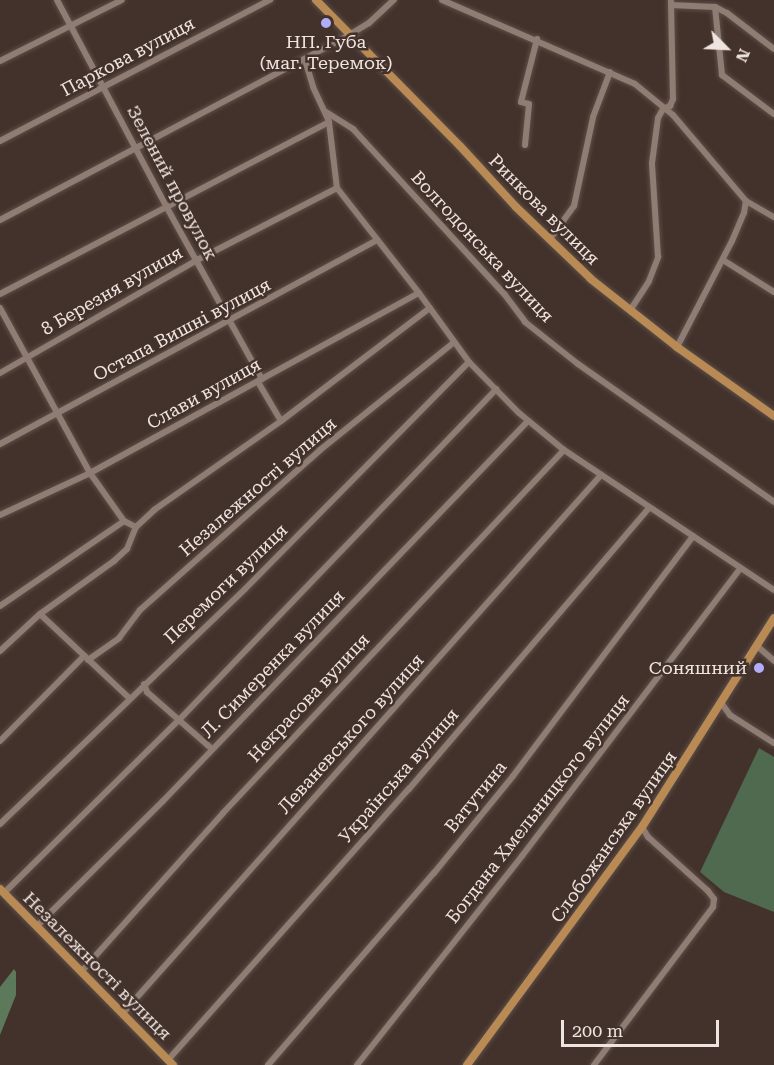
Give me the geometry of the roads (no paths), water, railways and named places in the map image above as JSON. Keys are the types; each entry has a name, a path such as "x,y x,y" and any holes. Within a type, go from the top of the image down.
{"main road":[{"name":"Ринкова вулиця","path":"316,0 549,239 591,279 677,347 774,416"},
{"name":"Слобожанська вулиця","path":"467,1065 642,826 722,704 774,618"},
{"name":"Незалежності вулиця","path":"2,891 170,1062"}],"street":[{"name":"Зелений провулок","path":"57,0 281,420"},
{"path":"0,62 122,0"},
{"name":"Паркова вулиця","path":"0,141 270,0"},
{"path":"0,220 305,60 369,23 394,0"},
{"path":"442,0 459,3 635,84 663,110 673,115 746,201 774,218"},
{"path":"631,309 649,281 658,257 652,163 655,128 663,110 670,106 674,90 671,3 715,6 774,49"},
{"path":"715,6 722,75 774,114"},
{"path":"525,145 530,105 521,102 537,39"},
{"path":"305,60 313,87 329,122 337,188 419,293 453,343 469,362 528,421 564,450 774,590"},
{"path":"549,239 573,206 593,117 610,72"},
{"name":"Волгодонська вулиця","path":"324,107 327,115 353,129 505,295 525,322 578,364 774,502"},
{"path":"0,294 329,122"},
{"name":"8 Березня вулиця","path":"0,373 212,252 337,188"},
{"path":"677,347 723,260 744,213 746,201"},
{"name":"Остапа Вишні вулиця","path":"0,444 377,240"},
{"path":"189,247 198,253 212,252"},
{"path":"723,260 774,292"},
{"path":"183,268 195,268 204,275"},
{"name":"Слави вулиця","path":"0,515 90,472 419,293"},
{"path":"0,308 56,414 90,472 124,521 136,527"},
{"path":"0,651 40,614 114,561 127,549 136,527 154,510 281,420 430,308"},
{"name":"Незалежності вулиця","path":"0,741 86,658 118,638 140,610 320,450 453,343"},
{"name":"Перемоги вулиця","path":"0,824 245,589 469,362"},
{"path":"2,891 178,721 496,389"},
{"name":"Л. Симеренка вулиця","path":"37,926 212,749 528,421"},
{"name":"Некрасова вулиця","path":"81,972 327,700 564,450"},
{"name":"Леваневського вулиця","path":"123,1013 601,475"},
{"name":"Українська вулиця","path":"170,1062 409,789 649,508"},
{"path":"0,606 124,521"},
{"name":"Ватутина","path":"268,1065 434,873 526,758 693,536"},
{"name":"Богдана Хмельницкого вулиця","path":"357,1065 522,856 740,569"},
{"path":"40,614 129,698"},
{"path":"757,646 774,661"},
{"path":"144,684 147,692 212,749"},
{"path":"722,704 730,715 774,743"},
{"path":"594,1065 713,907 714,899 708,891 648,837 642,826"}],"place":[{"name":"НП. Губа (маг. Теремок)","path":"326,23"},
{"name":"Соняшний","path":"759,668"}]}
